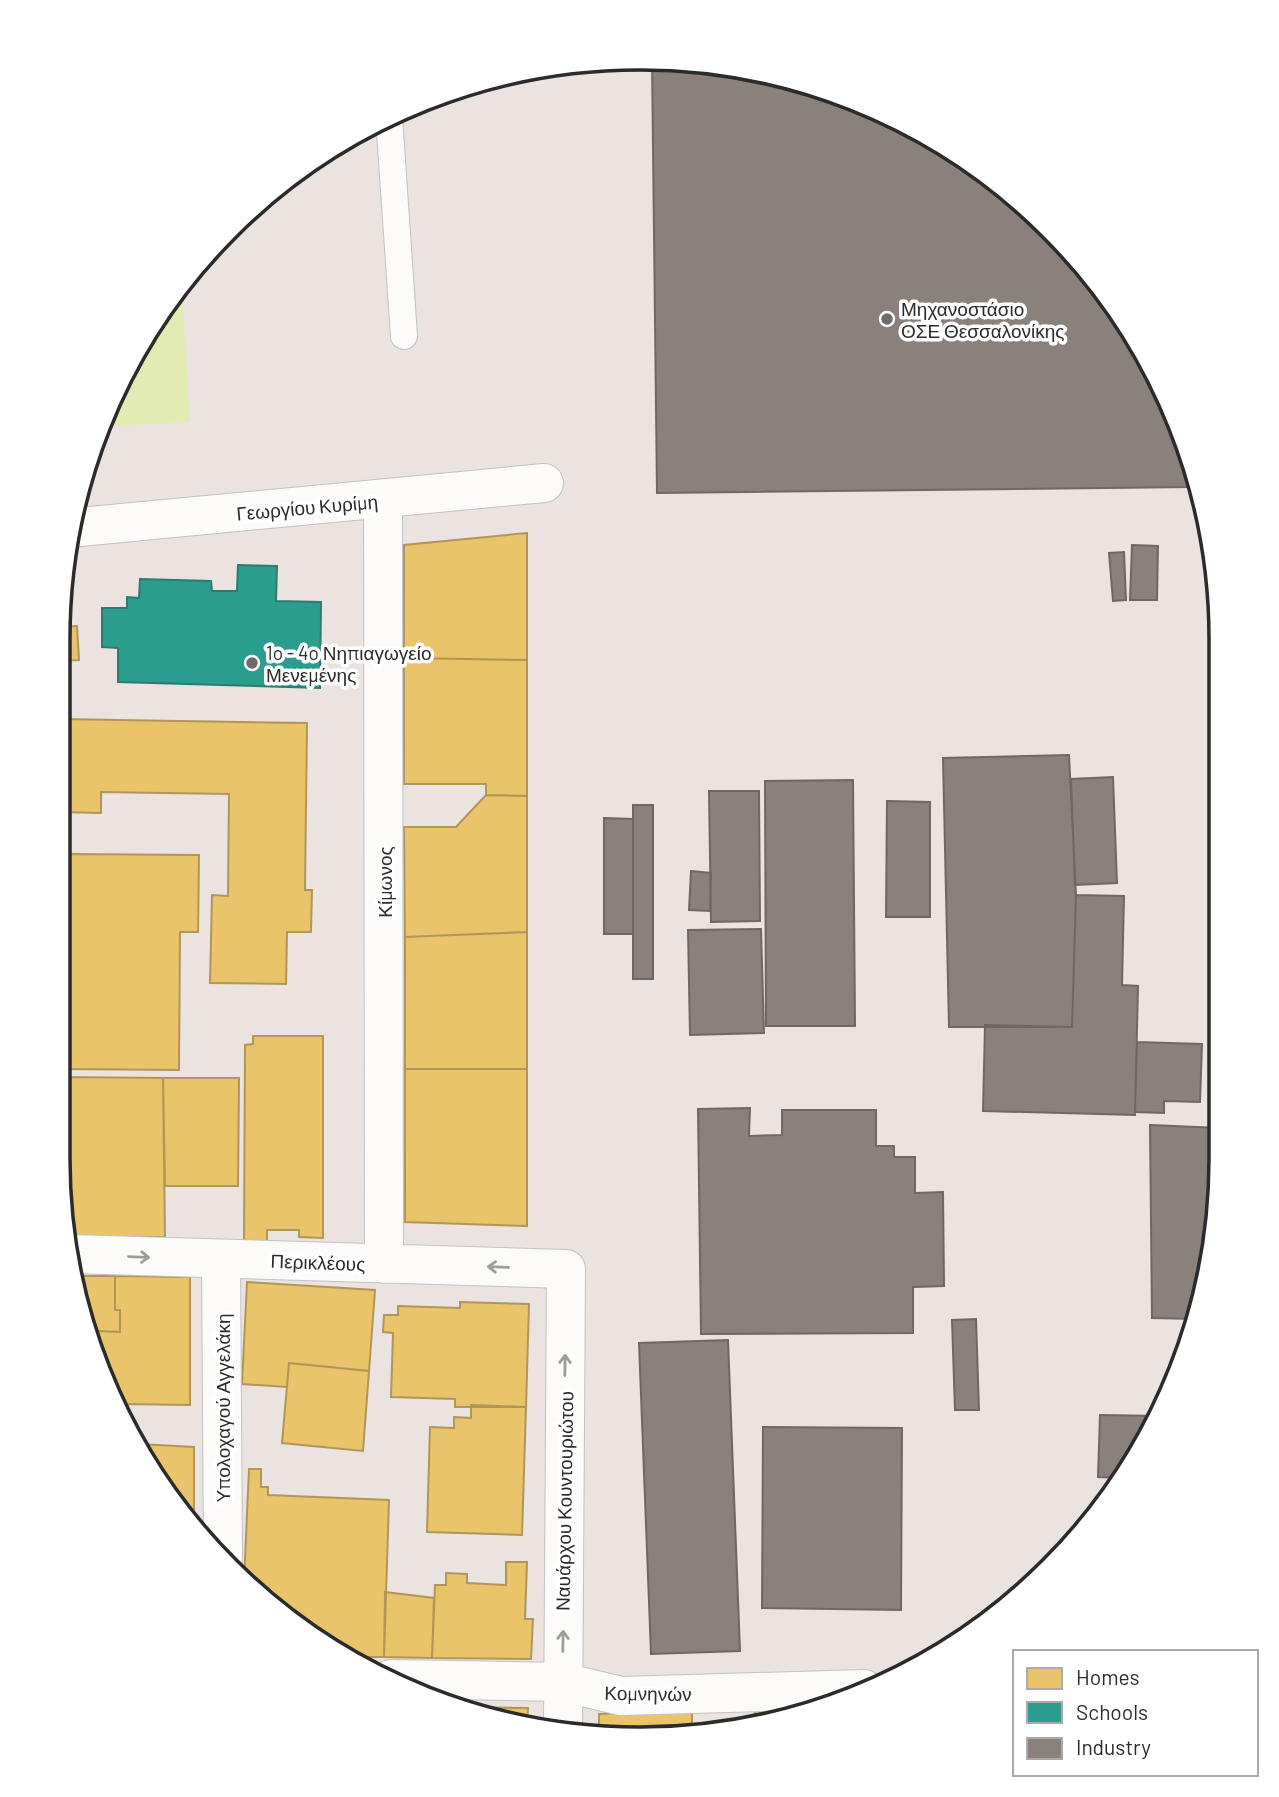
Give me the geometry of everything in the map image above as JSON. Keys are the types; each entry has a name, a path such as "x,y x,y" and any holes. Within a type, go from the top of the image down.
{"street":[{"name":"Γεωργίου Κυρίμη","path":"81,527 544,483"},
{"name":"Κίμωνος","path":"383,500 384,1264"},
{"name":"Περικλέους","path":"79,1254 566,1269"},
{"name":"Υπολοχαγού Αγγελάκη","path":"221,1259 223,1545"},
{"name":"Ναυάρχου Κουντουριώτου","path":"563,1722 566,1269"},
{"name":"Κομνηνών","path":"412,1679 562,1682 621,1696 842,1690"}],"lane":[{"path":"390,128 404,336"}],"green space":[{"path":"183,300 190,422 111,427 146,355"}],"building: Homes":[{"path":"527,533 527,660 404,658 404,545"},
{"path":"70,626 77,626 79,660 70,660"},
{"path":"404,658 527,660 527,796 486,795 486,784 404,784"},
{"path":"70,719 307,723 305,890 312,890 311,932 287,932 286,984 210,983 212,895 228,896 229,794 101,792 101,813 70,812"},
{"path":"486,795 527,796 527,932 405,937 404,827 456,827"},
{"path":"70,854 199,855 198,932 180,932 179,1070 70,1069"},
{"path":"527,932 527,1069 405,1069 405,937"},
{"path":"253,1036 323,1036 323,1238 299,1237 299,1230 267,1230 267,1241 244,1241 245,1045 253,1044"},
{"path":"405,1069 527,1069 527,1226 405,1222"},
{"path":"70,1077 163,1078 165,1237 76,1237 71,1195"},
{"path":"163,1078 239,1078 238,1186 165,1186"},
{"path":"83,1276 115,1276 115,1310 120,1310 120,1332 98,1331 98,1334"},
{"path":"115,1276 190,1277 190,1405 127,1404 98,1334 98,1331 120,1332 120,1310 115,1310"},
{"path":"247,1282 375,1290 369,1371 289,1363 287,1387 242,1384"},
{"path":"460,1302 529,1304 526,1407 455,1407 455,1399 391,1397 393,1333 383,1332 384,1315 398,1315 398,1306 460,1308"},
{"path":"289,1363 369,1371 363,1451 282,1443"},
{"path":"471,1405 526,1407 522,1535 427,1532 430,1427 454,1428 454,1417 471,1418"},
{"path":"148,1444 194,1447 194,1512"},
{"path":"249,1469 261,1469 261,1487 268,1487 268,1495 389,1500 384,1657 367,1657 323,1631 264,1586 245,1567"},
{"path":"506,1562 527,1562 525,1619 533,1619 531,1659 432,1658 435,1585 446,1585 446,1573 467,1574 467,1583 506,1585"},
{"path":"385,1592 434,1598 432,1658 384,1657"},
{"path":"490,1707 528,1708 528,1716"},
{"path":"792,1707 755,1715 755,1708"},
{"path":"692,1710 692,1724 599,1726 599,1714"}],"building: Schools":[{"path":"238,565 277,566 276,601 321,602 320,688 118,682 118,648 102,647 102,608 127,608 127,597 139,598 140,579 211,581 212,591 237,591"}],"building: Industry":[{"name":"Μηχανοστάσιο ΟΣΕ Θεσσαλονίκης","path":"652,70 751,81 823,100 857,113 924,146 986,188 1015,211 1068,264 1113,323 1133,355 1166,422 1188,487 657,493"},
{"path":"1132,545 1158,546 1157,600 1130,600"},
{"path":"1124,552 1126,600 1113,601 1109,553"},
{"path":"1069,755 1076,895 1072,1027 949,1027 943,758"},
{"path":"1113,777 1117,883 1075,885 1071,779"},
{"path":"853,780 855,1026 766,1026 765,781"},
{"path":"709,791 759,791 760,921 711,922"},
{"path":"887,801 930,802 930,917 886,917"},
{"path":"633,805 653,805 653,979 633,979"},
{"path":"604,818 633,819 633,934 604,934"},
{"path":"691,871 711,873 710,911 689,910"},
{"path":"1076,895 1124,896 1122,985 1138,986 1135,1115 983,1111 985,1025 1072,1027"},
{"path":"761,929 764,1033 690,1035 688,930"},
{"path":"1137,1042 1202,1044 1200,1102 1164,1101 1164,1113 1135,1112"},
{"path":"750,1108 749,1136 782,1135 782,1110 876,1110 876,1146 894,1146 894,1157 915,1157 915,1193 943,1192 944,1286 913,1287 913,1333 701,1334 698,1109"},
{"path":"1150,1125 1209,1128 1208,1195 1190,1305 1186,1319 1152,1318"},
{"path":"976,1319 979,1410 955,1410 952,1320"},
{"path":"728,1340 740,1651 651,1654 639,1343"},
{"path":"1100,1415 1147,1416 1110,1478 1098,1477"},
{"path":"763,1427 902,1428 901,1610 762,1608"}],"place":[{"name":"Μηχανοστάσιο ΟΣΕ Θεσσαλονίκης","path":"887,319"},
{"name":"1o - 4o Νηπιαγωγείο Μενεμένης","path":"252,663"}]}
